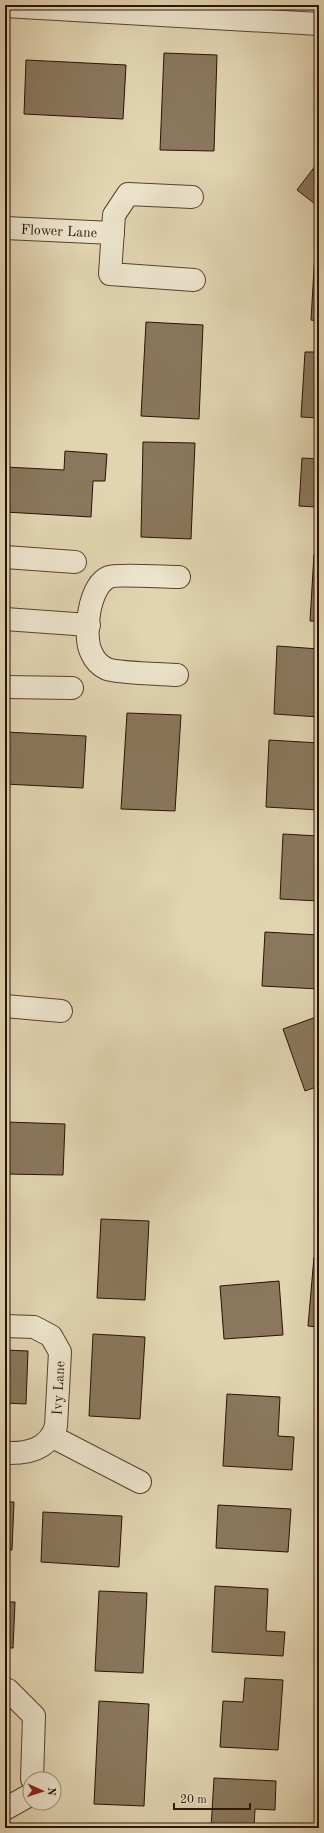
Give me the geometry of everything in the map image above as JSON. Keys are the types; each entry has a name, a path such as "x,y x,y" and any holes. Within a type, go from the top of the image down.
{"street":[{"path":"5,6 168,10 319,24"},
{"path":"192,197 128,194 114,215 110,274 194,280"},
{"name":"Flower Lane","path":"5,228 113,233"},
{"path":"5,557 75,562"},
{"path":"177,675 108,670 98,663 91,652 88,642 91,600 98,584 110,576 179,578"},
{"path":"5,619 89,625"},
{"path":"5,687 72,688"},
{"path":"5,1006 61,1011"},
{"name":"Ivy Lane","path":"5,1326 34,1328 51,1336 60,1352 56,1426 53,1437"},
{"path":"5,1453 18,1453 38,1449 53,1437 140,1482"},
{"path":"5,1690 8,1690 34,1716 32,1771"},
{"path":"5,1808 22,1800"}],"building":[{"path":"164,53 217,55 214,151 160,150"},
{"path":"26,60 126,65 123,119 24,114"},
{"path":"319,161 319,207 297,190"},
{"path":"315,252 319,252 319,321 311,320"},
{"path":"146,322 203,325 199,419 141,416"},
{"path":"305,352 319,352 319,418 301,417"},
{"path":"143,442 195,443 191,539 141,537"},
{"path":"65,451 107,454 105,481 93,481 91,517 5,512 5,467 64,470"},
{"path":"302,458 319,459 319,525 317,525 317,507 299,506"},
{"path":"314,554 319,554 319,621 310,621"},
{"path":"277,646 319,649 319,717 274,714"},
{"path":"127,713 181,715 175,811 121,809"},
{"path":"5,732 86,736 83,788 5,784"},
{"path":"269,740 319,743 319,810 266,807"},
{"path":"283,834 319,836 319,901 280,899"},
{"path":"265,932 319,935 319,989 262,986"},
{"path":"319,1016 319,1086 305,1091 283,1029"},
{"path":"5,1122 65,1124 63,1175 5,1174"},
{"path":"101,1219 149,1221 145,1300 97,1298"},
{"path":"314,1257 319,1258 319,1327 308,1326"},
{"path":"279,1281 283,1335 224,1339 220,1286"},
{"path":"93,1334 145,1337 140,1419 89,1416"},
{"path":"5,1350 28,1351 26,1404 5,1403"},
{"path":"227,1394 280,1397 278,1436 294,1437 292,1470 223,1466"},
{"path":"5,1502 14,1502 12,1550 5,1550"},
{"path":"218,1505 291,1509 288,1552 216,1548"},
{"path":"43,1512 122,1516 119,1567 41,1562"},
{"path":"215,1586 268,1589 266,1631 285,1632 283,1656 212,1652"},
{"path":"99,1591 147,1593 143,1673 95,1671"},
{"path":"5,1602 15,1602 13,1648 5,1648"},
{"path":"245,1678 283,1680 278,1750 220,1747 223,1701 243,1702"},
{"path":"99,1701 149,1704 144,1806 94,1804"},
{"path":"214,1778 276,1781 275,1810 255,1809 254,1828 211,1828"}]}
